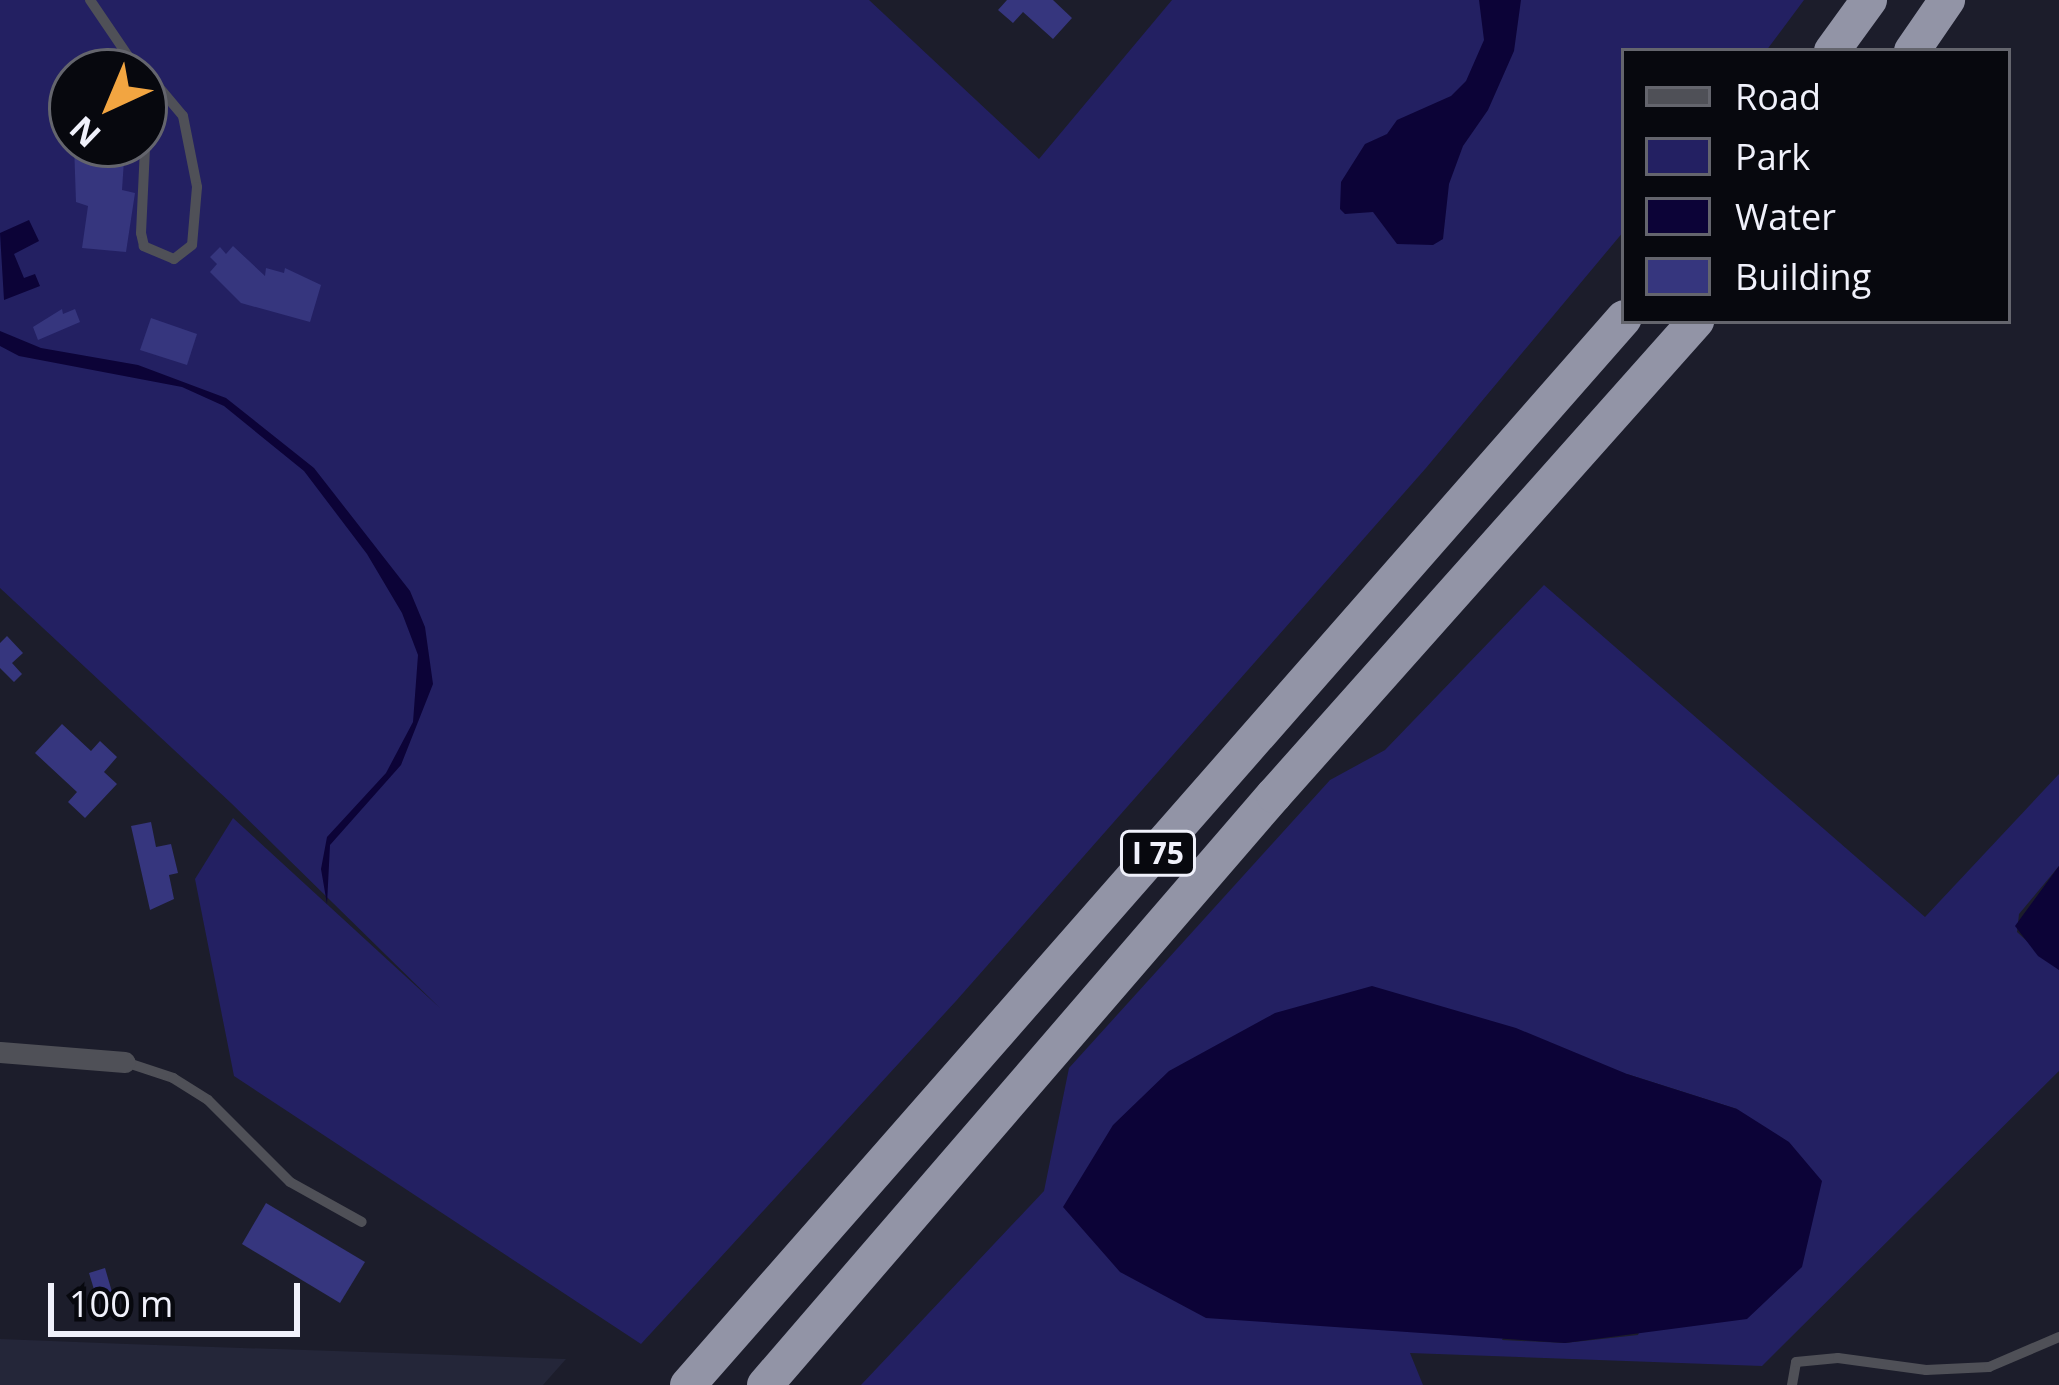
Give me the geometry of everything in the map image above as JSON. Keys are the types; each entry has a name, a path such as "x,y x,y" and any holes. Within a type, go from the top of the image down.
{"highway":[{"path":"1834,48 1869,0"},
{"path":"1914,48 1947,0"},
{"name":"I 75","path":"688,1385 1621,321"},
{"name":"I 75","path":"765,1385 1274,795 1693,324"}],"street":[{"path":"0,1052 125,1062"}],"lane":[{"path":"90,0 123,48"},
{"path":"144,78 183,116 197,188 192,244 174,260 144,246 140,233 144,78"},
{"path":"125,1062 172,1078 208,1100 290,1182 362,1222"},
{"path":"1792,1385 1796,1362 1838,1358 1926,1370 1989,1367 2059,1336"}],"shaded area":[{"path":"0,1339 566,1359 543,1385 0,1385"}],"green space":[{"path":"0,0 869,0 1039,159 1172,0 1804,0 1768,48 1621,48 1621,235 1426,468 956,1001 641,1344 234,1076 195,879 233,818 440,1008 231,803 0,588"},
{"path":"1544,585 1925,917 2059,774 2059,866 2019,914 2017,932 2059,970 2059,1071 1762,1366 1410,1353 1423,1385 861,1385 1044,1191 1069,1068 1330,780 1385,750","holes":["1627,1074 1737,1109 1638,1335 1565,1343 1502,1340"]}],"water":[{"path":"1479,0 1521,0 1514,51 1488,110 1463,146 1449,184 1443,239 1433,245 1397,244 1373,212 1345,214 1340,209 1341,182 1365,144 1387,134 1397,120 1451,96 1466,81 1484,40"},
{"path":"29,220 39,241 14,254 24,278 35,274 40,286 4,300 0,233"},
{"path":"0,331 41,348 138,365 226,398 314,468 410,591 425,627 433,684 401,765 330,845 327,904 321,869 327,837 386,773 413,722 418,655 402,613 367,554 304,471 224,406 182,387 19,356 0,346"},
{"path":"2059,866 2059,970 2038,956 2015,926"},
{"path":"1372,986 1516,1028 1627,1074 1737,1109 1789,1142 1822,1181 1802,1267 1747,1319 1565,1343 1206,1318 1120,1272 1063,1207 1113,1125 1169,1071 1275,1013"}],"building":[{"path":"1007,0 1053,0 1072,18 1053,39 1023,12 1013,23 998,10"},
{"path":"75,168 123,168 122,190 135,193 126,252 82,248 88,206 76,202"},
{"path":"233,246 265,276 266,268 284,273 285,268 321,285 310,322 241,303 210,272 217,264 210,257 220,247 226,254"},
{"path":"62,309 63,314 75,309 80,322 38,340 33,327"},
{"path":"151,318 197,334 187,365 140,350"},
{"path":"7,636 23,653 12,663 22,674 14,682 0,668 0,643"},
{"path":"62,724 91,751 100,741 117,757 104,772 117,784 85,818 68,802 77,792 35,753"},
{"path":"151,822 156,847 171,844 178,873 169,875 174,899 150,910 131,826"},
{"path":"266,1203 365,1262 340,1303 242,1244"},
{"path":"105,1268 112,1292 96,1296 89,1273"}]}
